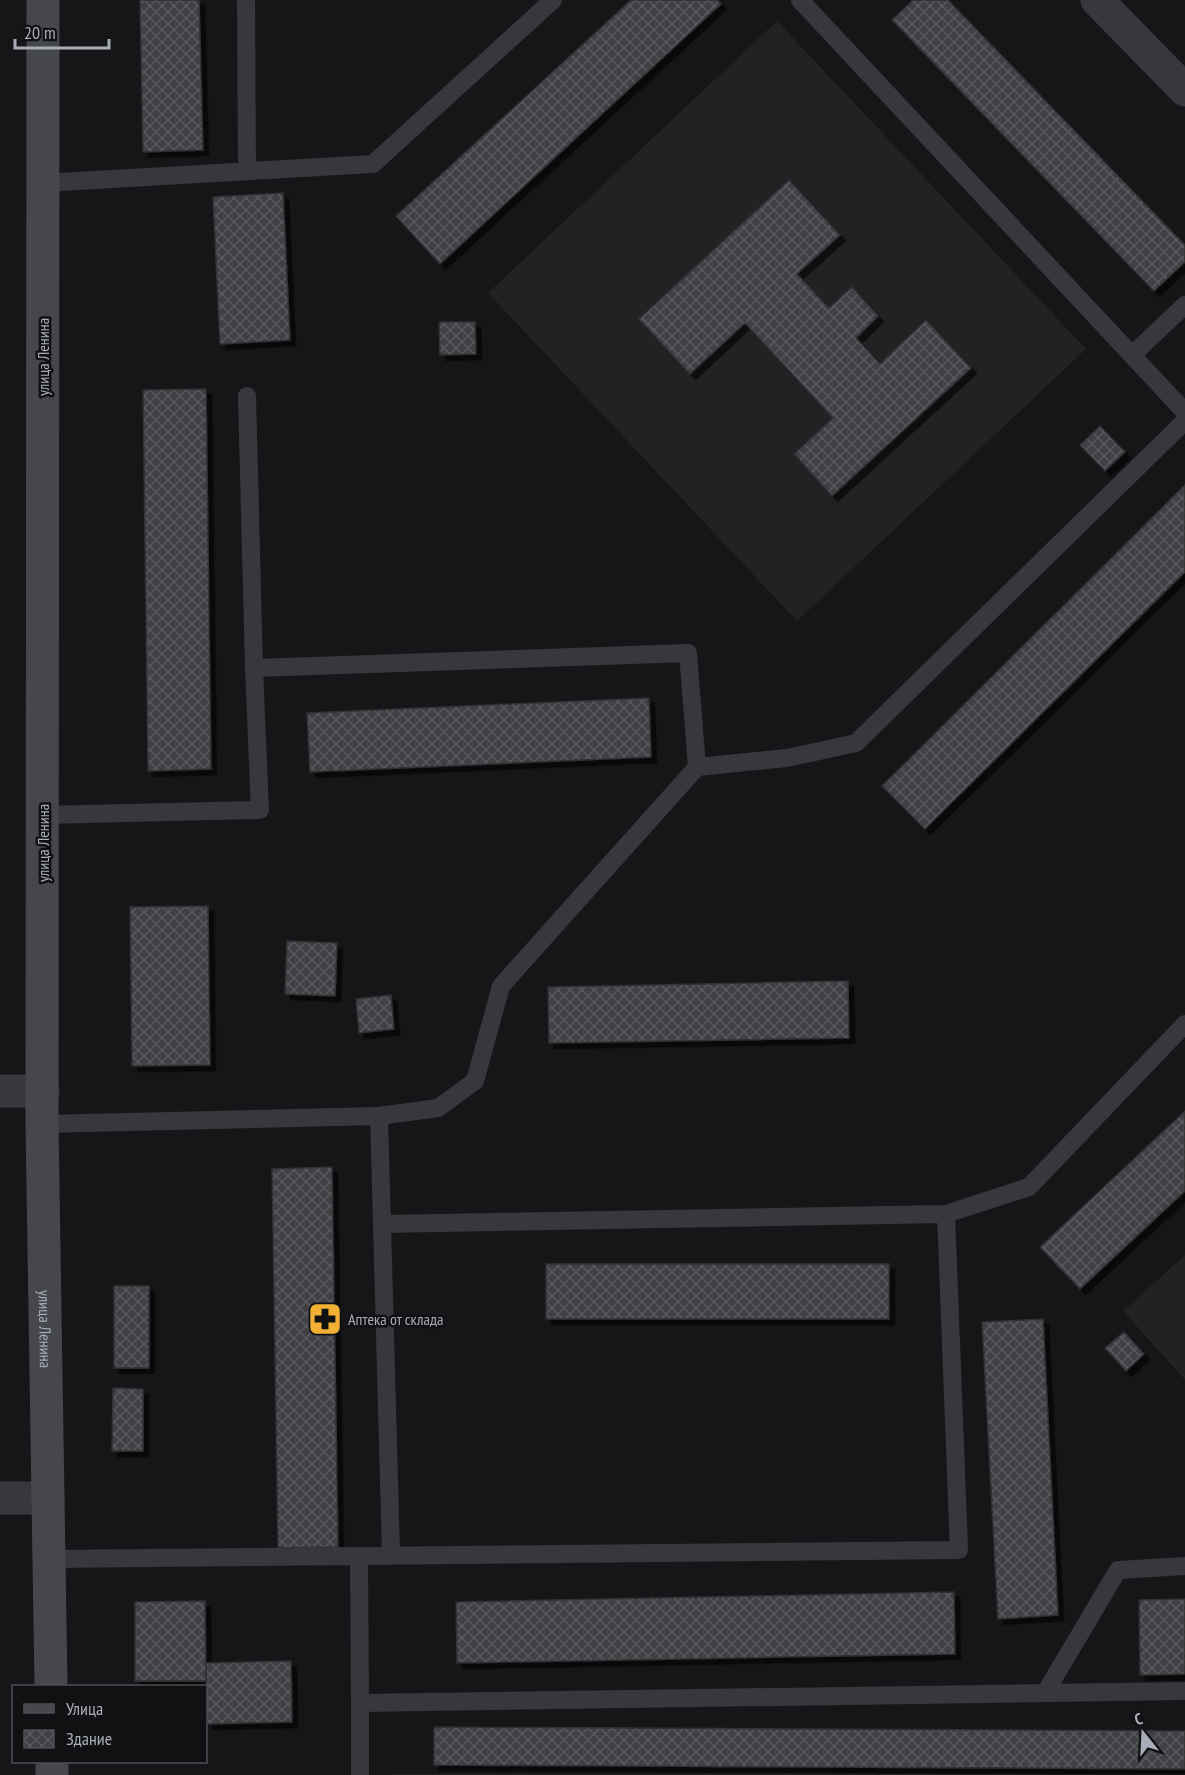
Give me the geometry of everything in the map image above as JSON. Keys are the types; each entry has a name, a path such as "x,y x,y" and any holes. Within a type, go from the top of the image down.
{"street":[{"name":"улица Ленина","path":"43,0 42,1124 51,1685"},
{"path":"1097,0 1185,90"},
{"path":"0,1091 43,1091"},
{"path":"0,1498 48,1498"}],"lane":[{"path":"246,0 247,171"},
{"path":"43,183 373,164 553,0"},
{"path":"811,4 1185,412"},
{"path":"1132,355 1185,305"},
{"path":"43,815 260,810 247,396"},
{"path":"42,1124 379,1116 438,1108 475,1082 501,986 697,767 788,758 856,743 1185,422"},
{"path":"254,668 688,653 697,767"},
{"path":"382,1224 946,1214 1029,1187 1185,1024"},
{"path":"379,1116 391,1555"},
{"path":"49,1559 958,1550 946,1214"},
{"path":"359,1556 360,1775"},
{"path":"1045,1693 1118,1570 1185,1566"},
{"path":"360,1703 1185,1691"}],"shaded area":[{"path":"777,21 1086,349 797,621 488,293"},
{"path":"1185,1255 1185,1380 1123,1311"},
{"path":"1185,1773 1185,1775 393,1775 393,1774"}],"building":[{"path":"140,0 199,0 203,150 143,152"},
{"path":"631,0 717,0 721,4 440,264 396,216"},
{"path":"913,0 948,0 1185,245 1185,262 1154,291 892,20"},
{"path":"789,180 840,235 797,274 829,308 852,287 878,316 856,338 880,364 926,320 971,368 832,496 794,454 833,418 745,323 690,374 639,319"},
{"path":"283,193 290,340 220,344 213,197"},
{"path":"439,322 475,322 476,354 440,355"},
{"path":"206,389 211,769 148,771 143,390"},
{"path":"1100,426 1125,452 1105,471 1080,445"},
{"path":"1185,485 1185,572 925,829 882,786"},
{"path":"649,698 651,757 310,772 307,713"},
{"path":"208,906 210,1065 132,1066 130,907"},
{"path":"287,941 337,943 335,996 285,994"},
{"path":"848,981 849,1038 549,1043 548,987"},
{"path":"391,995 394,1029 359,1033 356,999"},
{"path":"1185,1111 1185,1191 1080,1289 1040,1247"},
{"path":"332,1167 338,1547 278,1548 272,1169"},
{"path":"546,1264 889,1264 889,1319 546,1319"},
{"path":"114,1286 149,1286 149,1368 114,1368"},
{"path":"1043,1319 1058,1615 998,1619 982,1322"},
{"path":"1124,1332 1144,1354 1126,1371 1105,1348"},
{"path":"113,1388 143,1389 143,1451 112,1451"},
{"path":"954,1592 955,1654 457,1663 456,1602"},
{"path":"1185,1599 1185,1674 1140,1675 1139,1600"},
{"path":"205,1601 206,1681 135,1681 135,1602"},
{"path":"291,1661 292,1722 207,1724 206,1663"},
{"path":"434,1727 1185,1731 1185,1769 434,1765"}],"place":[{"name":"Аптека от склада","path":"325,1319"}]}
